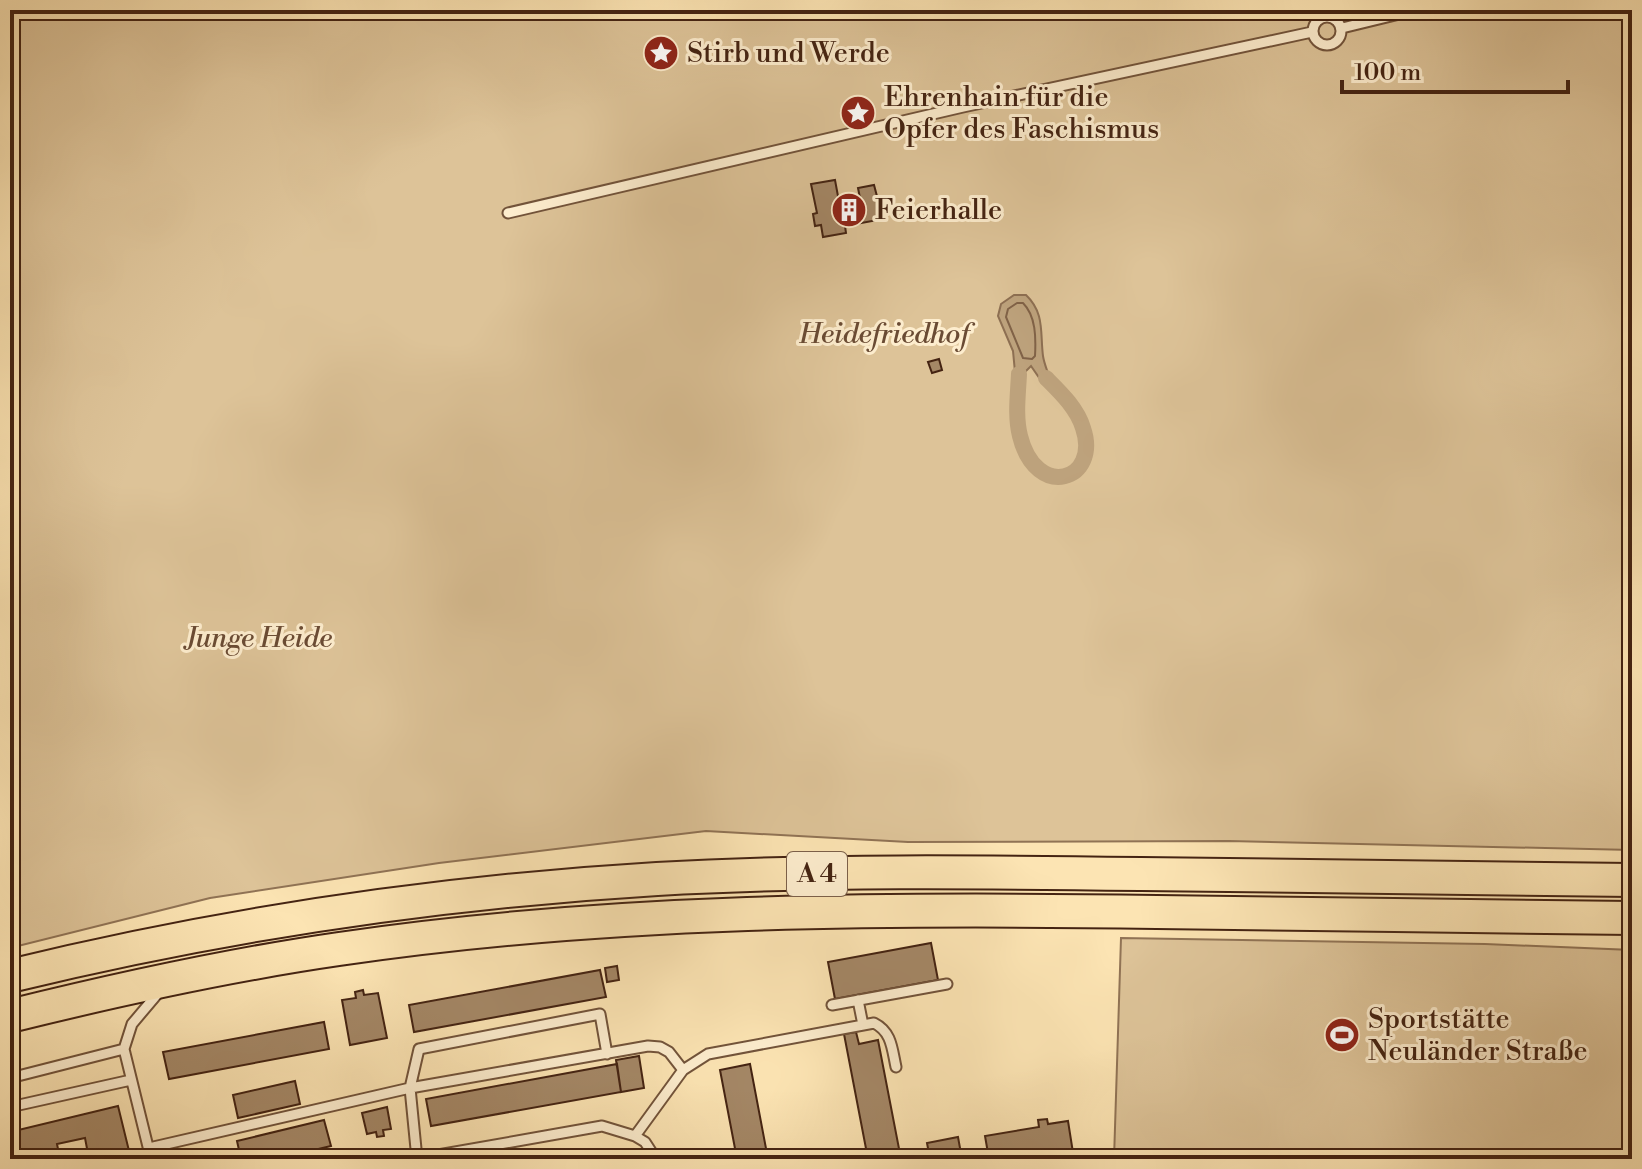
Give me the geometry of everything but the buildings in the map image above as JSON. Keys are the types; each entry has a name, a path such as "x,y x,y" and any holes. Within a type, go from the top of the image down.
{"highway":[{"name":"A 4","path":"10,976 160,942 333,911 500,891 659,879 979,872 1632,880"},
{"name":"A 4","path":"10,1016 169,980 340,949 602,922 752,914 965,909 1632,918"}],"lane":[{"path":"1342,28 1416,10"},
{"path":"1330,16 1338,20 1342,28 1339,39 1330,45 1316,40 1312,32 1314,24 1322,17 1330,16"},
{"path":"508,213 963,107 1312,32"},
{"path":"169,980 132,1024 124,1049 150,1154 410,1088 648,1046 669,1052 683,1070"},
{"path":"832,1005 947,984"},
{"path":"858,1000 863,1025"},
{"path":"607,1054 600,1014 419,1049 410,1088 416,1159 602,1126 614,1127 645,1142 656,1159"},
{"path":"635,1136 683,1070 708,1054 874,1023 883,1027 889,1035 896,1067"},
{"path":"10,1080 124,1049"},
{"path":"10,1107 131,1080"}],"green space":[{"path":"10,10 1632,10 1632,850 1229,841 908,842 706,831 439,863 210,898 10,948"},
{"name":"Sportstätte Neuländer Straße","path":"1121,938 1485,944 1632,950 1632,1159 1114,1159"}],"water":[{"path":"1014,295 1026,295 1036,309 1043,359 1049,376 1040,379 1031,366 1024,373 1015,372 1013,351 998,316 1001,304"}],"waterway":[{"path":"1019,374 1018,421 1028,456 1039,470 1052,476 1064,476 1075,471 1083,461 1086,446 1083,428 1072,407 1046,378"}],"place":[{"name":"Stirb und Werde","path":"661,53"},
{"name":"Ehrenhain für die Opfer des Faschismus","path":"858,113"},
{"name":"Feierhalle","path":"849,210"},
{"name":"Sportstätte Neuländer Straße","path":"1342,1035"}],"park label":[{"name":"Heidefriedhof","path":"884,334"},
{"name":"Junge Heide","path":"259,638"}]}
